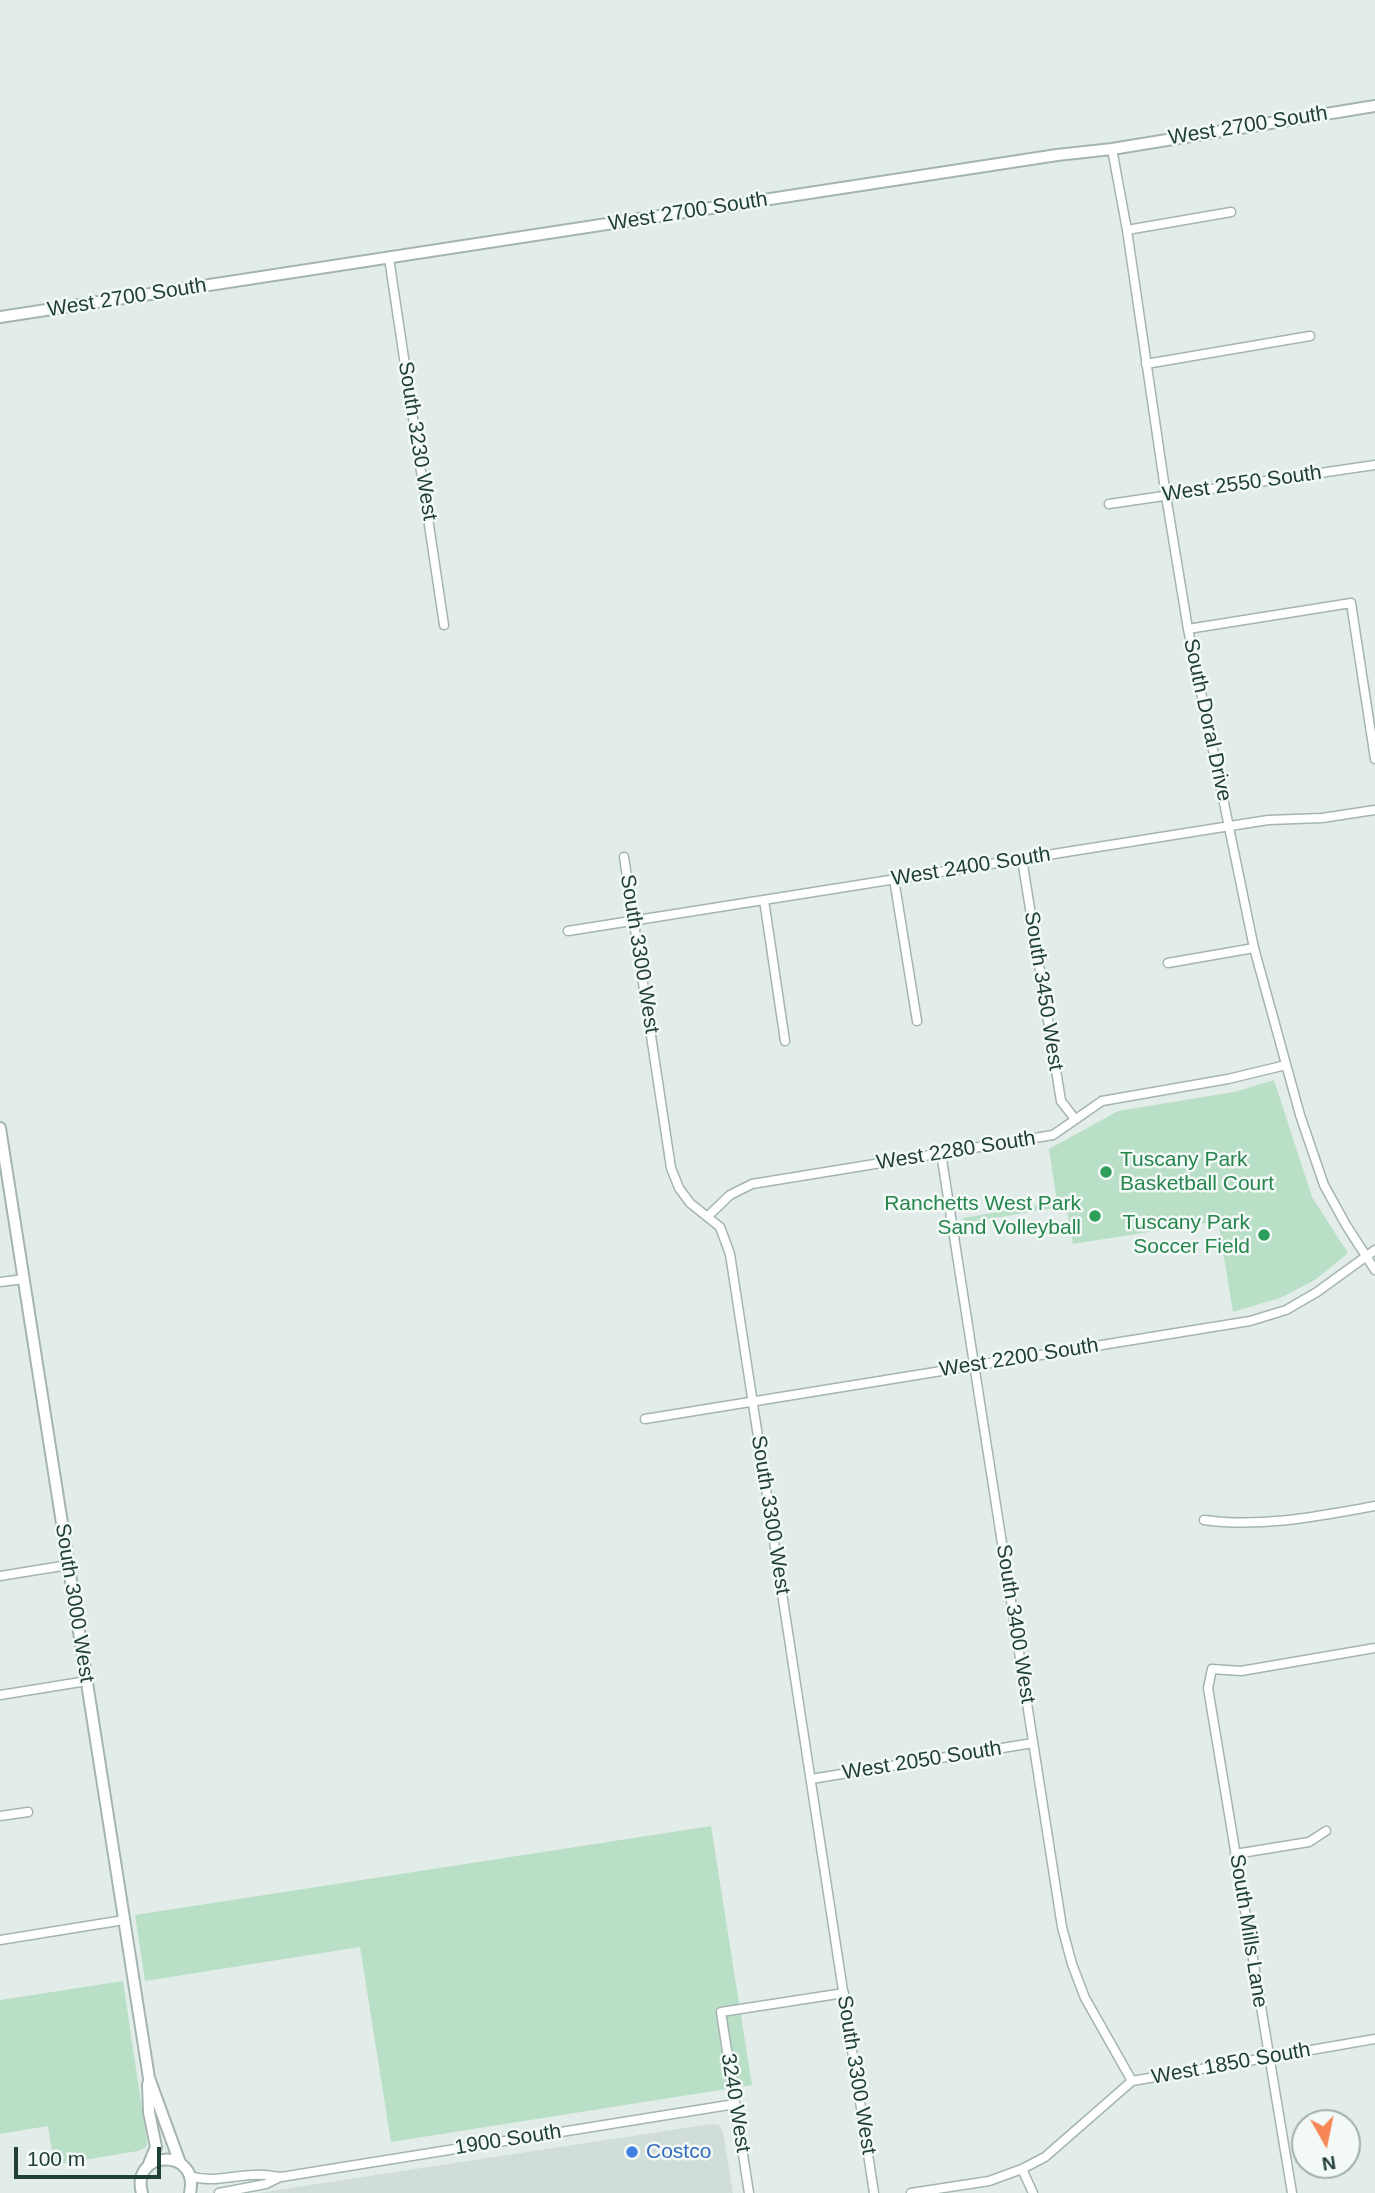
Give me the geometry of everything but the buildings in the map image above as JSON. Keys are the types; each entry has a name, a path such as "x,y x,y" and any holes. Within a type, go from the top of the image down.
{"street":[{"name":"West 2700 South","path":"0,317 1044,157 1112,149 1375,106"},
{"name":"South Doral Drive","path":"1112,149 1127,230 1188,629 1254,948 1300,1115 1324,1185 1346,1225 1371,1253 1375,1270"},
{"path":"1127,230 1231,212"},
{"name":"South 3230 West","path":"389,258 444,625"},
{"path":"1146,364 1310,336"},
{"name":"West 2550 South","path":"1109,504 1375,465"},
{"path":"1188,629 1351,603 1375,759"},
{"name":"West 2400 South","path":"568,930 1268,820 1322,818 1375,810"},
{"name":"South 3300 West","path":"624,856 671,1168 679,1188 690,1203 720,1227 730,1254 874,2193"},
{"name":"South 3450 West","path":"1021,859 1061,1101 1075,1119"},
{"path":"894,879 916,1021"},
{"path":"764,900 786,1041"},
{"path":"1168,963 1254,948"},
{"name":"West 2280 South","path":"708,1216 730,1195 752,1184 1053,1135 1102,1101 1228,1080 1286,1065"},
{"name":"South 3000 West","path":"0,1128 149,2078 149,2112 156,2147 140,2181 142,2193"},
{"name":"South 3400 West","path":"942,1153 1062,1927 1085,1998 1132,2081"},
{"name":"West 2200 South","path":"645,1419 1250,1321 1286,1310 1317,1292 1371,1253"},
{"path":"0,1282 24,1279"},
{"path":"1204,1520 1268,1522 1375,1506"},
{"path":"0,1576 68,1566"},
{"name":"South Mills Lane","path":"1292,2193 1208,1688 1212,1669 1241,1671 1375,1648"},
{"path":"0,1695 87,1681"},
{"name":"West 2050 South","path":"811,1779 1033,1744"},
{"path":"0,1816 27,1812"},
{"path":"1235,1854 1309,1842 1326,1831"},
{"path":"0,1940 124,1920"},
{"name":"3240 West","path":"749,2193 721,2012 844,1993"},
{"name":"West 1850 South","path":"911,2193 989,2181 1022,2169 1045,2157 1132,2081 1375,2039"},
{"name":"South 3000 West","path":"149,2078 180,2163 190,2176"},
{"name":"1900 South","path":"281,2177 735,2104"},
{"path":"148,2166 163,2159 180,2163"},
{"path":"1022,2169 1033,2193"},
{"path":"190,2193 190,2176 204,2180 253,2175 281,2177"},
{"path":"219,2193 266,2184 281,2177"}],"shaded area":[{"path":"711,2124 719,2125 723,2131 733,2193 258,2193"}],"green space":[{"path":"1274,1080 1312,1197 1348,1253 1315,1280 1280,1298 1233,1312 1218,1221 1073,1244 1066,1206 964,1223 963,1218 1057,1202 1049,1149 1118,1111 1234,1092"},
{"path":"711,1826 752,2085 391,2142 360,1947 145,1981 135,1915"},
{"path":"123,1981 146,2147 138,2151 54,2165 48,2126 0,2134 0,2000"}],"place":[{"name":"Tuscany Park Basketball Court","path":"1106,1172"},
{"name":"Ranchetts West Park Sand Volleyball","path":"1095,1216"},
{"name":"Tuscany Park Soccer Field","path":"1264,1235"},
{"name":"Costco","path":"632,2152"}]}
